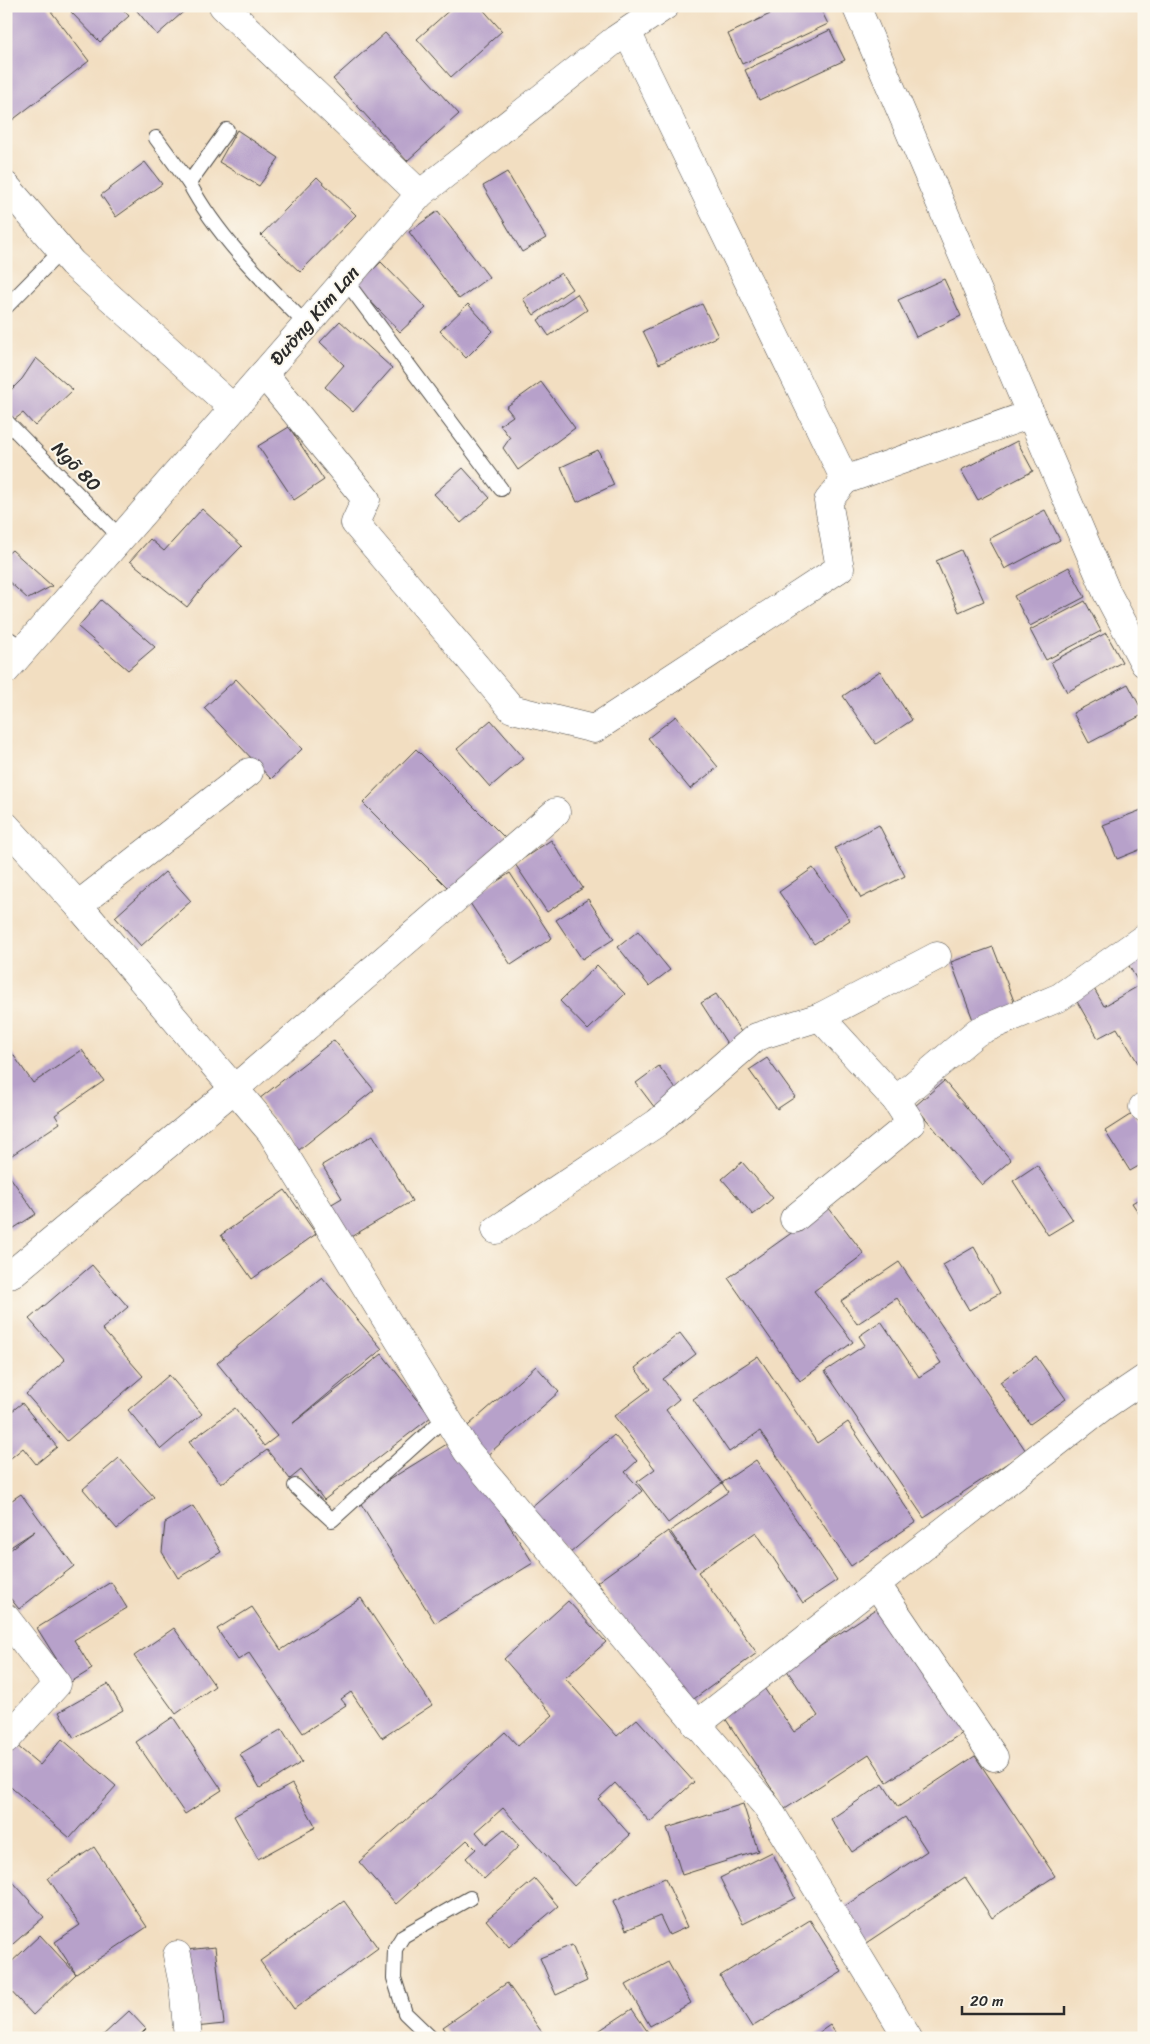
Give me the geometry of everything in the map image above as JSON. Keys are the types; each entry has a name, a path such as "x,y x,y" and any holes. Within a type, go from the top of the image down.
{"street":[{"path":"223,6 420,194"},
{"path":"856,6 1107,593 1144,663"},
{"name":"Đường Kim Lan","path":"6,670 15,643 121,538 420,194 628,32 653,10"},
{"path":"628,32 845,480"},
{"path":"6,186 72,263 233,408"},
{"path":"264,374 366,499 354,523 512,709 594,729 840,568 828,501 845,480 1030,414"},
{"path":"78,906 249,772"},
{"path":"6,1276 234,1089 556,812"},
{"path":"6,826 78,906 271,1132 467,1451 696,1725 768,1808 908,2038"},
{"path":"896,1100 977,1032 1060,997 1144,938"},
{"path":"496,1230 657,1123 756,1036 820,1017 937,956"},
{"path":"794,1219 911,1123 896,1100 820,1017"},
{"path":"696,1725 1101,1408 1144,1379"},
{"path":"877,1585 994,1757"},
{"path":"6,1618 57,1684 6,1740"},
{"path":"177,1955 183,1986 188,2038"}],"lane":[{"path":"189,183 227,130"},
{"path":"156,138 189,183 199,203 257,275 306,324"},
{"path":"6,307 61,251"},
{"path":"345,280 501,489"},
{"name":"Ngõ 80","path":"6,421 121,538"},
{"path":"295,1486 332,1520 446,1417"},
{"path":"431,2038 405,2013 394,1978 394,1949 403,1936 470,1898"}],"building":[{"path":"6,6 47,6 89,61 6,125"},
{"path":"77,6 120,6 129,16 100,42 71,12"},
{"path":"133,6 190,6 157,35"},
{"path":"454,6 480,6 502,31 451,77 417,39"},
{"path":"787,6 819,6 828,24 742,64 728,34"},
{"path":"830,30 845,60 759,100 745,70"},
{"path":"385,33 459,114 407,161 333,79"},
{"path":"237,130 279,158 259,186 219,162"},
{"path":"145,162 162,184 116,217 101,195"},
{"path":"507,172 546,238 522,252 483,186"},
{"path":"317,177 356,215 300,272 261,235"},
{"path":"438,211 489,277 459,299 409,232"},
{"path":"381,262 426,308 400,332 356,286"},
{"path":"561,273 572,289 534,315 523,299"},
{"path":"944,279 961,316 916,337 898,300"},
{"path":"577,294 587,310 549,336 538,320"},
{"path":"468,304 493,331 466,358 440,331"},
{"path":"702,304 718,336 659,364 643,331"},
{"path":"340,321 392,368 353,412 325,387 344,365 320,342"},
{"path":"36,358 73,390 35,426 23,413 10,423 6,419 6,395 22,379"},
{"path":"541,382 575,428 518,470 503,448 510,438 500,425 513,416 506,407"},
{"path":"289,427 324,480 294,500 258,446"},
{"path":"1017,441 1033,471 978,500 961,470"},
{"path":"598,450 614,485 577,502 561,467"},
{"path":"463,468 490,498 461,523 434,494"},
{"path":"202,509 242,546 205,584 187,607 130,561 150,539 164,551"},
{"path":"1045,510 1060,540 1005,569 989,539"},
{"path":"12,550 52,586 28,599 6,579 6,555"},
{"path":"961,550 984,601 959,612 936,561"},
{"path":"1069,567 1085,597 1030,626 1014,596"},
{"path":"101,600 155,647 128,670 78,627"},
{"path":"1085,601 1101,631 1046,660 1030,630"},
{"path":"1106,633 1122,662 1067,692 1051,662"},
{"path":"880,671 912,720 876,744 843,696"},
{"path":"236,679 302,749 271,779 204,708"},
{"path":"1128,684 1144,714 1089,743 1073,713"},
{"path":"676,716 718,767 690,789 648,738"},
{"path":"491,720 524,758 490,787 457,749"},
{"path":"416,749 505,838 452,892 363,803"},
{"path":"1144,809 1144,848 1117,859 1103,825"},
{"path":"879,825 905,876 861,898 835,848"},
{"path":"551,840 583,888 547,912 515,864"},
{"path":"813,868 850,920 814,944 779,892"},
{"path":"165,872 191,901 141,946 115,917"},
{"path":"510,873 552,938 511,965 468,900"},
{"path":"588,899 614,939 582,959 556,920"},
{"path":"638,931 670,970 649,986 618,947"},
{"path":"993,947 1017,1009 975,1025 951,962"},
{"path":"1144,948 1144,1073 1117,1028 1098,1038 1075,998 1093,987 1104,1006 1140,985 1125,959"},
{"path":"597,965 625,994 588,1030 560,1001"},
{"path":"716,994 743,1035 728,1045 701,1003"},
{"path":"334,1040 374,1090 299,1150 259,1099"},
{"path":"82,1050 104,1081 55,1115 60,1123 6,1159 6,1057 12,1053 33,1083"},
{"path":"767,1058 795,1097 777,1109 749,1070"},
{"path":"659,1066 681,1096 658,1112 636,1083"},
{"path":"944,1081 1011,1160 982,1185 915,1106"},
{"path":"1133,1113 1144,1130 1144,1163 1130,1171 1105,1131"},
{"path":"373,1135 412,1201 349,1238 330,1205 342,1198 322,1165"},
{"path":"742,1162 773,1198 753,1215 722,1179"},
{"path":"1037,1165 1073,1220 1048,1235 1013,1181"},
{"path":"6,1171 36,1214 11,1230 6,1223"},
{"path":"285,1190 316,1234 252,1279 221,1235"},
{"path":"1144,1196 1144,1221 1132,1203"},
{"path":"828,1207 864,1254 814,1291 853,1342 800,1381 728,1278"},
{"path":"974,1247 1000,1293 969,1310 943,1265"},
{"path":"899,1262 1026,1451 924,1518 825,1371 865,1345 859,1336 881,1321 919,1377 941,1363 897,1298 857,1324 841,1301"},
{"path":"92,1265 128,1307 102,1329 143,1376 67,1441 26,1394 65,1360 29,1319"},
{"path":"322,1277 382,1349 292,1424 382,1354 431,1417 324,1500 301,1470 290,1479 267,1450 221,1484 189,1442 235,1408 264,1446 277,1436 217,1363"},
{"path":"680,1333 696,1354 663,1379 679,1399 666,1410 722,1483 668,1523 637,1482 655,1469 614,1416 650,1389 635,1368"},
{"path":"758,1356 817,1443 848,1422 916,1522 851,1566 760,1431 729,1452 693,1399"},
{"path":"1036,1356 1066,1399 1030,1424 1000,1382"},
{"path":"536,1366 559,1392 484,1458 461,1432"},
{"path":"169,1375 202,1414 161,1449 128,1410"},
{"path":"22,1403 57,1447 36,1464 23,1448 6,1462 6,1416"},
{"path":"614,1435 637,1461 625,1472 642,1491 569,1554 529,1509"},
{"path":"455,1439 533,1563 435,1623 358,1499"},
{"path":"119,1458 154,1497 117,1529 83,1489"},
{"path":"756,1460 837,1580 803,1603 756,1532 698,1572 757,1653 687,1704 597,1582 668,1531 695,1568 670,1531 728,1492 722,1483"},
{"path":"21,1494 74,1566 19,1609 6,1593 6,1553 35,1531 6,1550 6,1504"},
{"path":"193,1506 221,1552 178,1578 162,1552 165,1523"},
{"path":"111,1582 127,1608 74,1640 92,1669 71,1682 37,1628"},
{"path":"361,1598 432,1705 382,1738 351,1692 341,1699 346,1705 303,1733 249,1653 238,1660 217,1629 252,1607 281,1650"},
{"path":"568,1601 606,1642 565,1678 617,1736 637,1719 694,1782 650,1822 615,1783 598,1799 630,1835 574,1886 503,1808 476,1832 486,1844 504,1829 519,1846 484,1879 466,1858 476,1849 467,1840 396,1904 359,1862 505,1732 518,1746 553,1715 504,1659"},
{"path":"884,1604 968,1729 887,1782 869,1754 785,1809 721,1712 762,1685 794,1732 818,1716 786,1669"},
{"path":"174,1628 215,1686 176,1714 134,1656"},
{"path":"108,1684 123,1710 74,1738 59,1712"},
{"path":"173,1717 222,1790 185,1814 136,1742"},
{"path":"282,1729 302,1762 260,1788 240,1754"},
{"path":"62,1739 116,1786 70,1838 6,1783 6,1757 16,1745 40,1765"},
{"path":"975,1756 1055,1876 992,1918 965,1877 860,1947 836,1912 927,1851 905,1817 852,1852 831,1819 883,1784 898,1807"},
{"path":"292,1784 316,1827 258,1859 234,1816"},
{"path":"743,1804 758,1851 682,1875 667,1828"},
{"path":"94,1847 147,1927 76,1974 55,1942 80,1925 48,1878"},
{"path":"772,1852 795,1898 743,1924 720,1878"},
{"path":"6,1874 44,1917 6,1950"},
{"path":"665,1878 687,1927 669,1935 660,1916 626,1930 613,1901"},
{"path":"535,1879 558,1906 509,1947 486,1920"},
{"path":"344,1901 378,1948 294,2009 260,1961"},
{"path":"810,1920 842,1972 752,2027 720,1976"},
{"path":"40,1935 76,1974 33,2015 6,1986 6,1967"},
{"path":"572,1945 587,1981 556,1995 540,1958"},
{"path":"215,1947 224,2024 195,2027 186,1950"},
{"path":"668,1962 691,2003 650,2026 626,1985"},
{"path":"507,1983 546,2038 451,2038 443,2027"},
{"path":"632,2009 652,2038 601,2038 597,2032"},
{"path":"129,2011 146,2029 137,2038 100,2038"},
{"path":"830,2025 839,2038 811,2038"}]}
